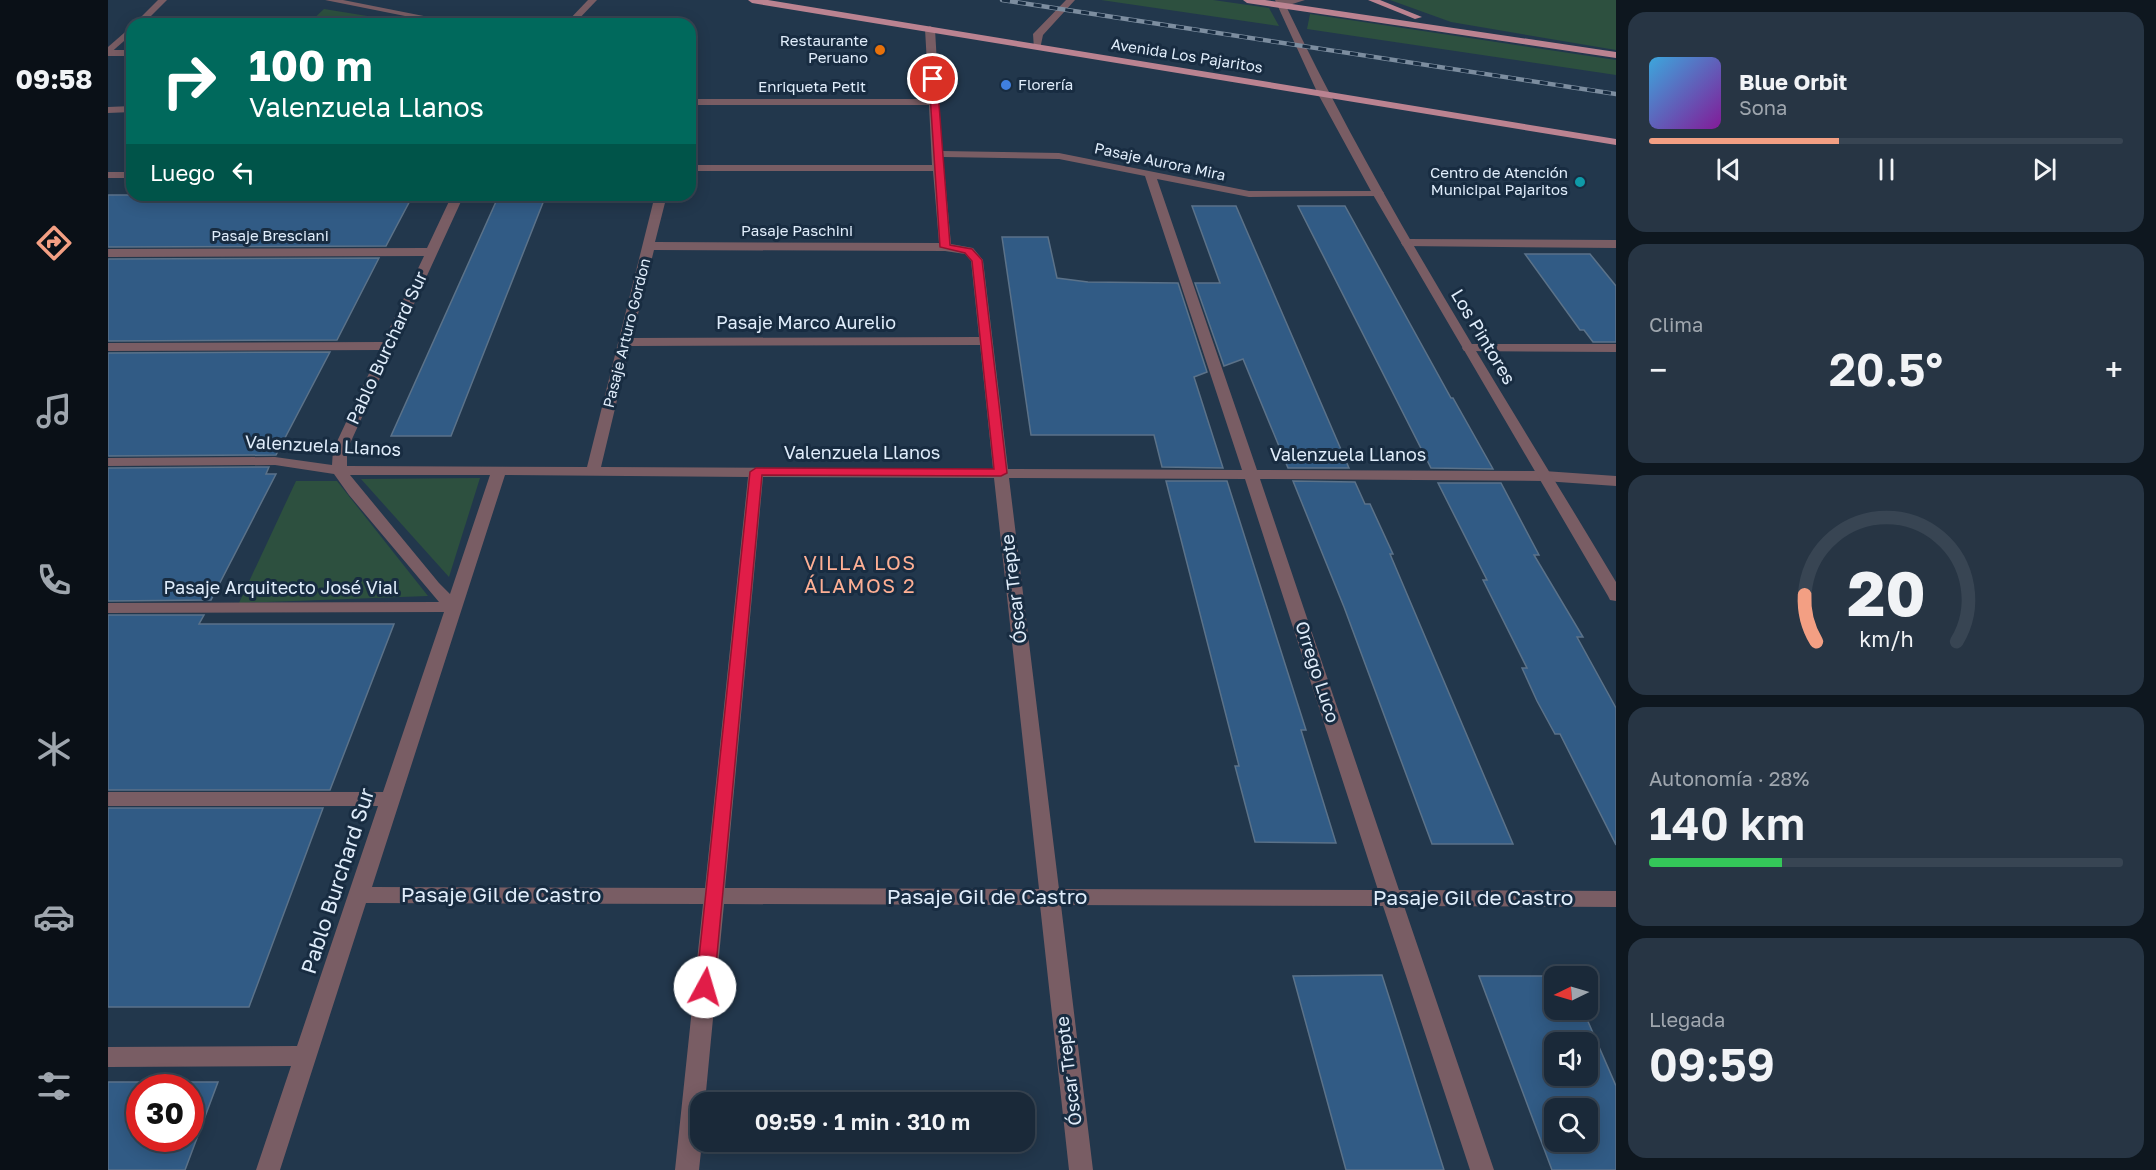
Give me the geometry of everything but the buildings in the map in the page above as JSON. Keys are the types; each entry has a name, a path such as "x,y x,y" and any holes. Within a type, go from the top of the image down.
{"main road":[{"name":"Avenida Los Pajaritos","path":"752,0 1616,142"},
{"path":"1247,0 1280,2 1616,55"},
{"path":"1372,0 1462,31"}],"street":[{"path":"144,18 163,0"},
{"path":"330,0 428,18"},
{"path":"575,18 593,0"},
{"path":"1037,46 1038,34 1071,0"},
{"path":"1280,2 1301,0"},
{"name":"Los Pintores","path":"1280,2 1323,94 1378,194 1616,596"},
{"path":"930,29 945,247"},
{"path":"108,53 126,35"},
{"path":"108,53 126,53"},
{"name":"Enriqueta Petit","path":"696,102 934,102"},
{"path":"108,110 126,110"},
{"name":"Pasaje Aurora Mira","path":"937,154 1045,155 1249,194 1378,194"},
{"path":"696,168 938,168"},
{"path":"108,175 126,175"},
{"name":"Orrego Luco","path":"1150,175 1253,474 1390,898 1482,1170"},
{"name":"Pablo Burchard Sur","path":"339,470 340,450 455,201"},
{"name":"Pasaje Arturo Gordon","path":"593,471 659,201"},
{"path":"1407,243 1616,244"},
{"name":"Pasaje Paschini","path":"648,246 945,247"},
{"name":"Óscar Trepte","path":"945,247 969,251 977,260 1081,1170"},
{"name":"Pasaje Bresciani","path":"108,253 431,252"},
{"name":"Pasaje Marco Aurelio","path":"625,342 987,341"},
{"path":"108,346 387,346"},
{"path":"1469,348 1616,348"},
{"name":"Valenzuela Llanos","path":"108,462 275,461 339,470 1544,476 1616,481"},
{"path":"339,470 433,587 454,607"},
{"name":"Pablo Burchard Sur","path":"268,1170 499,470"},
{"path":"687,1170 756,472"},
{"name":"Pasaje Arquitecto José Vial","path":"108,608 454,607"},
{"path":"108,799 390,799"},
{"name":"Pasaje Gil de Castro","path":"359,895 1616,899"},
{"path":"108,1057 306,1056"}],"green space":[{"path":"1101,0 1213,0 1269,8 1279,26"},
{"path":"1390,0 1616,0 1616,50 1451,22"},
{"path":"324,9 380,18 314,18"},
{"path":"1310,14 1616,60 1616,75 1307,29"},
{"path":"480,478 449,577 361,479"},
{"path":"296,481 337,481 428,596 239,603"}],"railway":[{"path":"1002,0 1616,94"}],"place":[{"name":"Restaurante Peruano","path":"880,50"},
{"name":"Florería","path":"1006,85"},
{"name":"Centro de Atención Municipal Pajaritos","path":"1580,182"}],"district":[{"name":"VILLA LOS ÁLAMOS 2","path":"860,574"}],"route":[{"path":"705,987 756,472 1001,473 977,260 969,251 945,247 933,79"}]}
